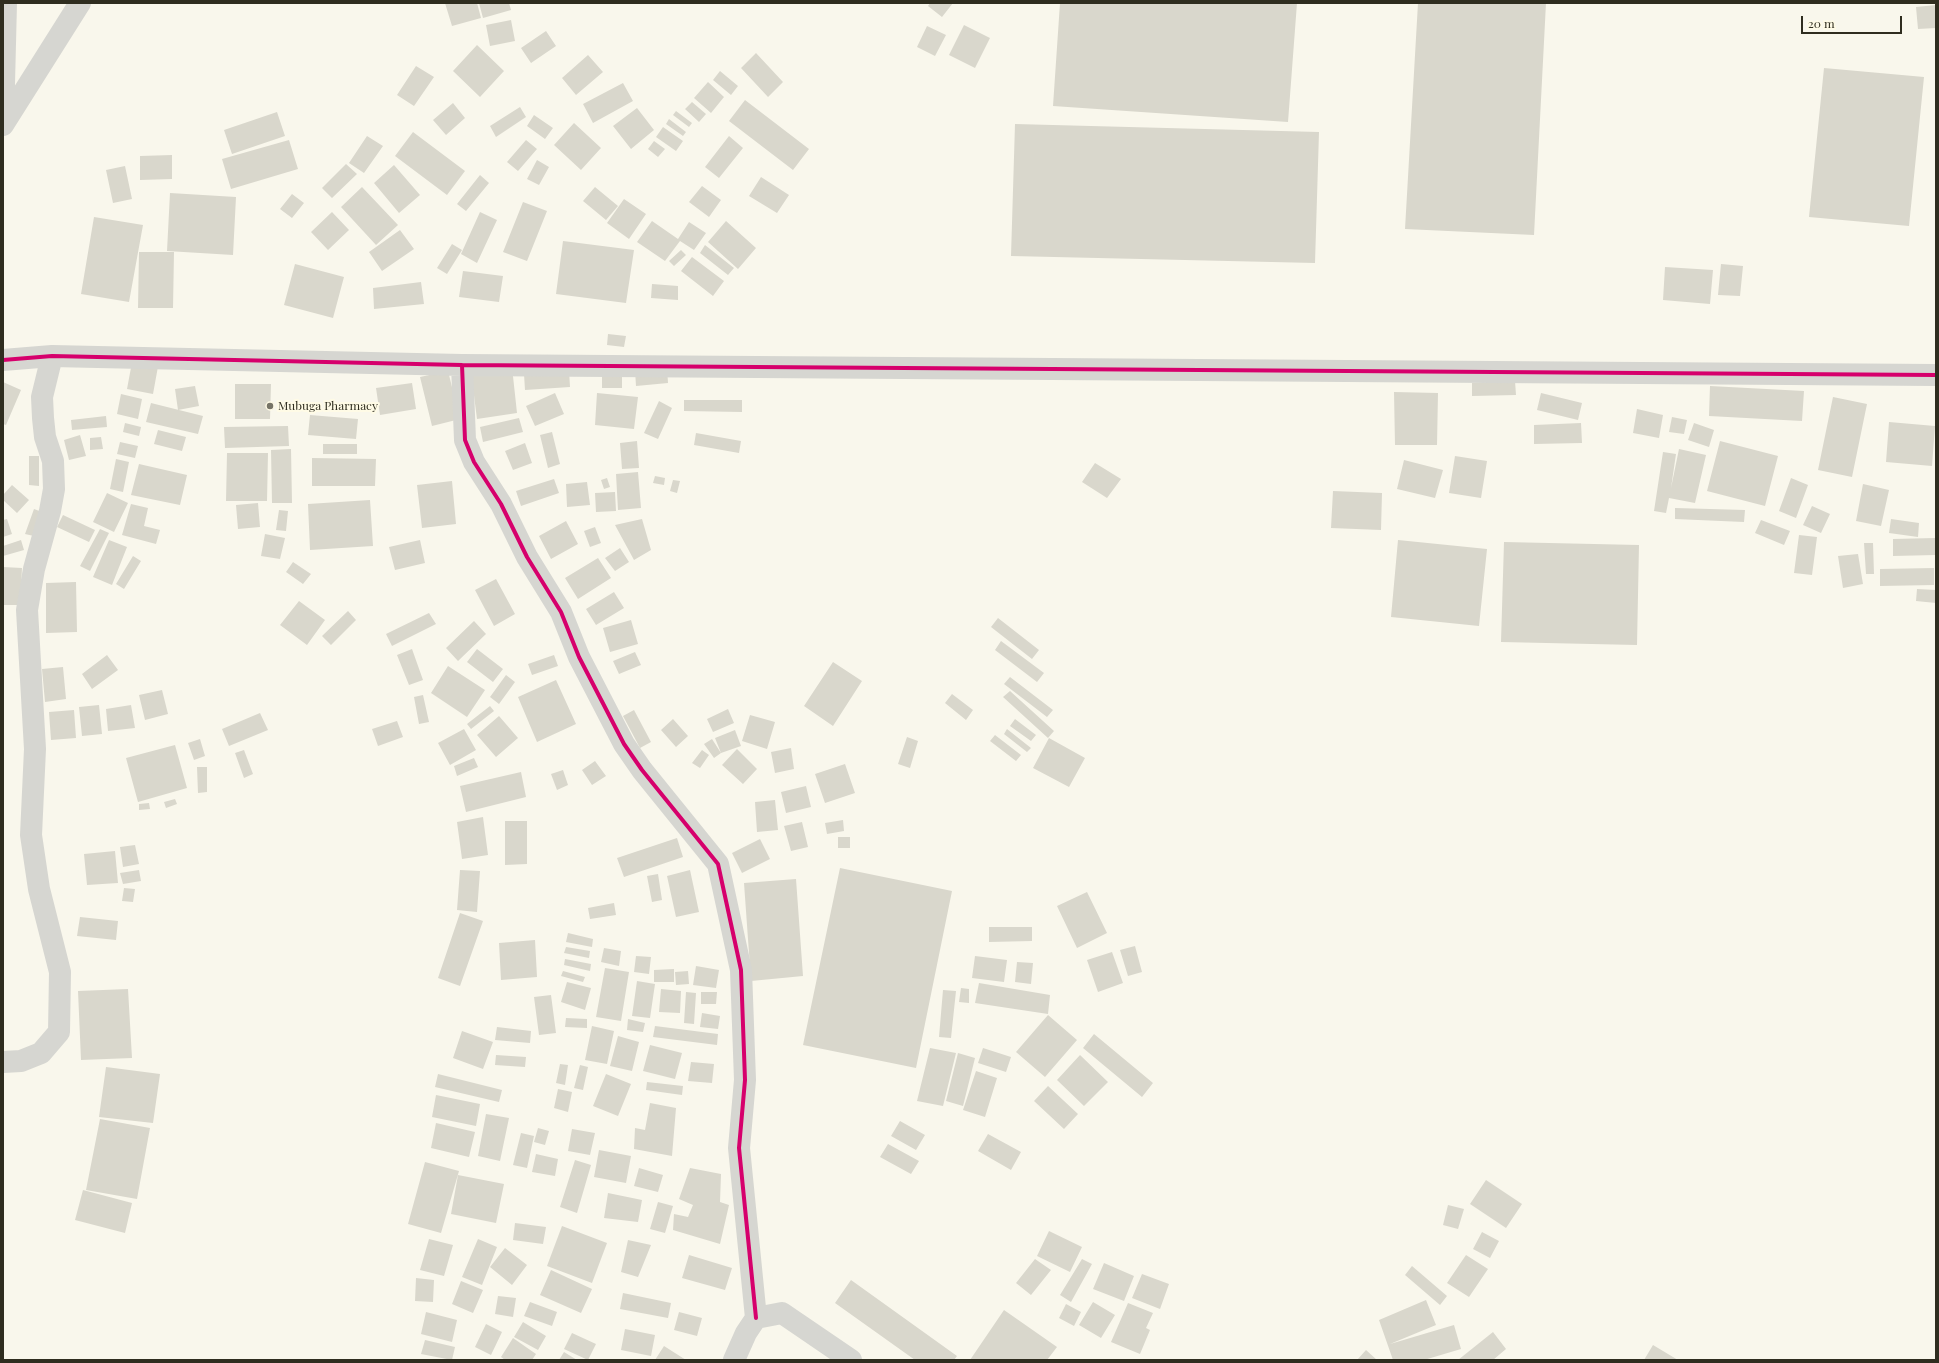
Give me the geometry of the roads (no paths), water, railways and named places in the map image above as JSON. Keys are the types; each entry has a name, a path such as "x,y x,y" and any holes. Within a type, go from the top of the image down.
{"street":[{"path":"3,125 6,3"},
{"path":"3,125 80,3"},
{"path":"3,360 52,356 462,365 1936,375"},
{"path":"3,1062 22,1061 41,1053 59,1032 60,972 39,889 31,835 34,749 26,610 34,569 50,511 54,489 53,461 45,436 42,418 42,397 52,356"},
{"path":"462,365 465,440 474,462 501,504 527,556 561,612 579,657 624,744 642,770 718,864 741,970 745,1080 739,1148 756,1318 746,1333 734,1360"},
{"path":"756,1318 782,1312 851,1360"}],"place":[{"name":"Mubuga Pharmacy","path":"270,406"}]}
